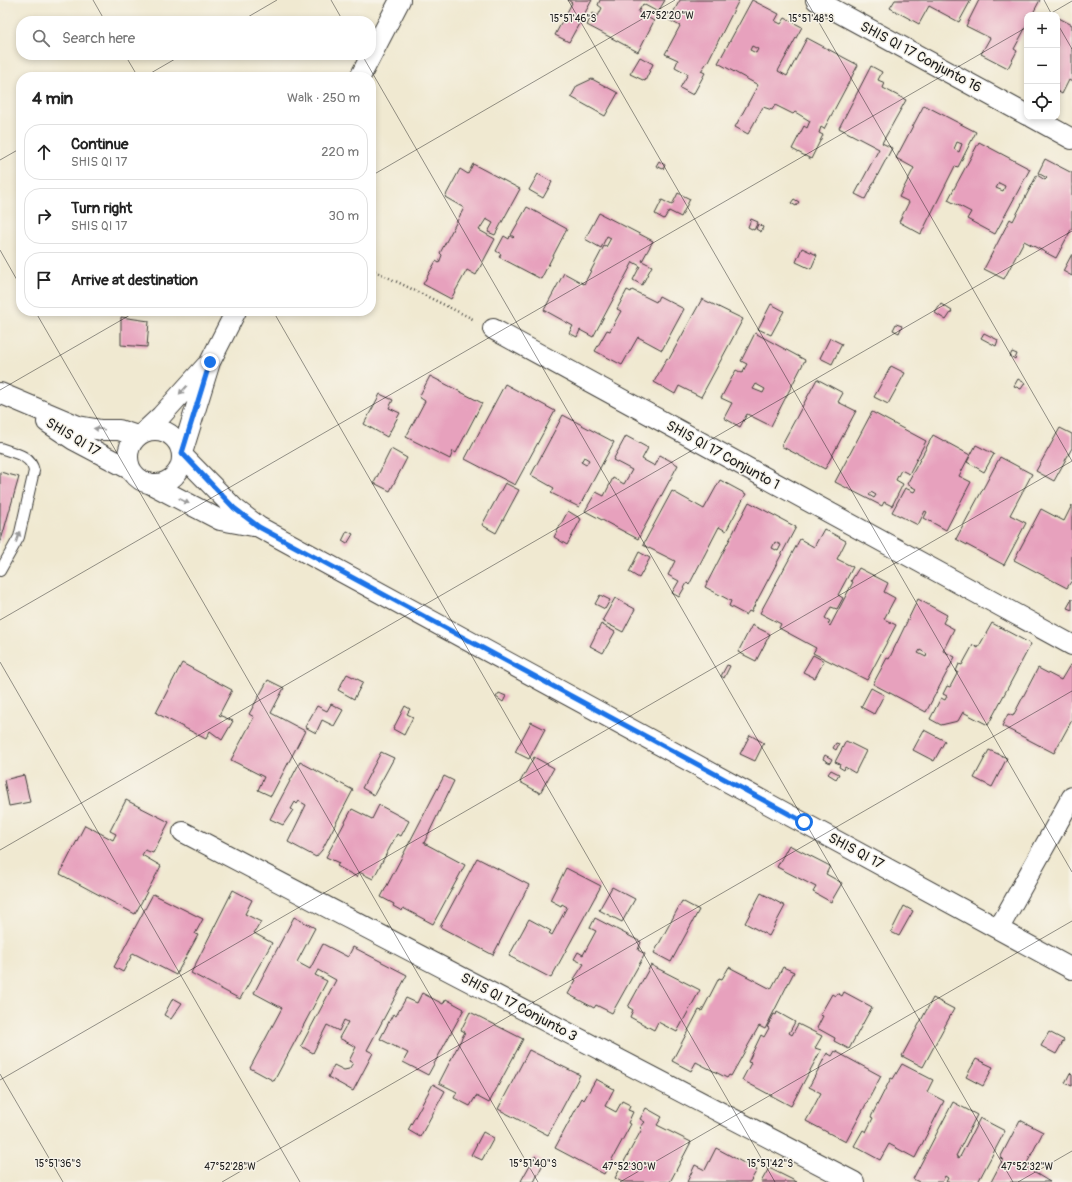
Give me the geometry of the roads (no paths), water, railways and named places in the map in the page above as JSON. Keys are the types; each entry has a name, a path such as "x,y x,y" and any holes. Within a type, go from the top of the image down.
{"street":[{"path":"376,46 400,0"},
{"name":"SHIS QI 17 Conjunto 16","path":"816,0 1024,112"},
{"path":"363,72 369,60"},
{"path":"1037,120 1072,139"},
{"path":"210,362 161,416 140,434 129,448 128,456 131,470 139,479 149,484 158,484 173,477 181,463 182,454 210,362 233,316"},
{"name":"SHIS QI 17 Conjunto 1","path":"493,329 1072,645"},
{"name":"SHIS QI 17","path":"8,397 78,426 101,430 119,430 140,434"},
{"name":"SHIS QI 17","path":"8,397 74,440 131,470"},
{"path":"140,434 156,429 168,433 177,441 182,454"},
{"name":"SHIS QI 17","path":"182,454 234,508 259,527 1072,969"},
{"name":"SHIS QI 17","path":"149,484 220,520 259,527"},
{"path":"999,928 1072,797"},
{"name":"SHIS QI 17 Conjunto 3","path":"183,832 854,1182"}],"lane":[{"path":"0,448 28,459 34,471 19,538 0,571"}]}
